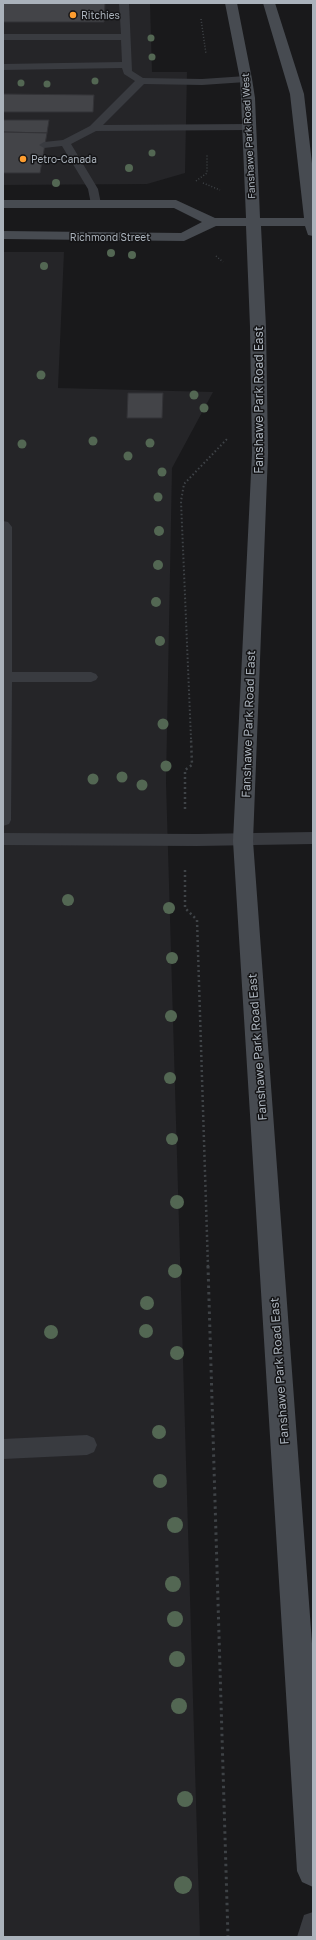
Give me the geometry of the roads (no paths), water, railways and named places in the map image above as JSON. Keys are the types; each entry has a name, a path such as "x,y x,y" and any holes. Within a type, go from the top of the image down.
{"main road":[{"name":"Fanshawe Park Road West","path":"231,3 246,79 253,223"},
{"path":"269,3 297,94 313,226"},
{"name":"Richmond Street","path":"3,204 176,204 213,222 313,226"},
{"name":"Richmond Street","path":"3,235 184,237 213,222"},
{"name":"Fanshawe Park Road East","path":"253,223 258,327 260,453 243,841 313,1871"}],"lane":[{"path":"124,3 127,72 141,81 202,82 246,79"},
{"path":"3,37 126,37"},
{"path":"3,67 127,65"},
{"path":"44,145 64,144 94,128 141,81"},
{"path":"94,128 249,127"},
{"path":"64,144 93,189 96,204"},
{"path":"3,525 5,527 3,820"},
{"path":"5,677 92,677"},
{"path":"3,839 185,839 243,841 313,838"},
{"path":"3,1449 87,1445"},
{"path":"309,1937 313,1924"}],"place":[{"name":"Ritchies","path":"73,15"},
{"name":"Petro-Canada","path":"23,159"}]}
